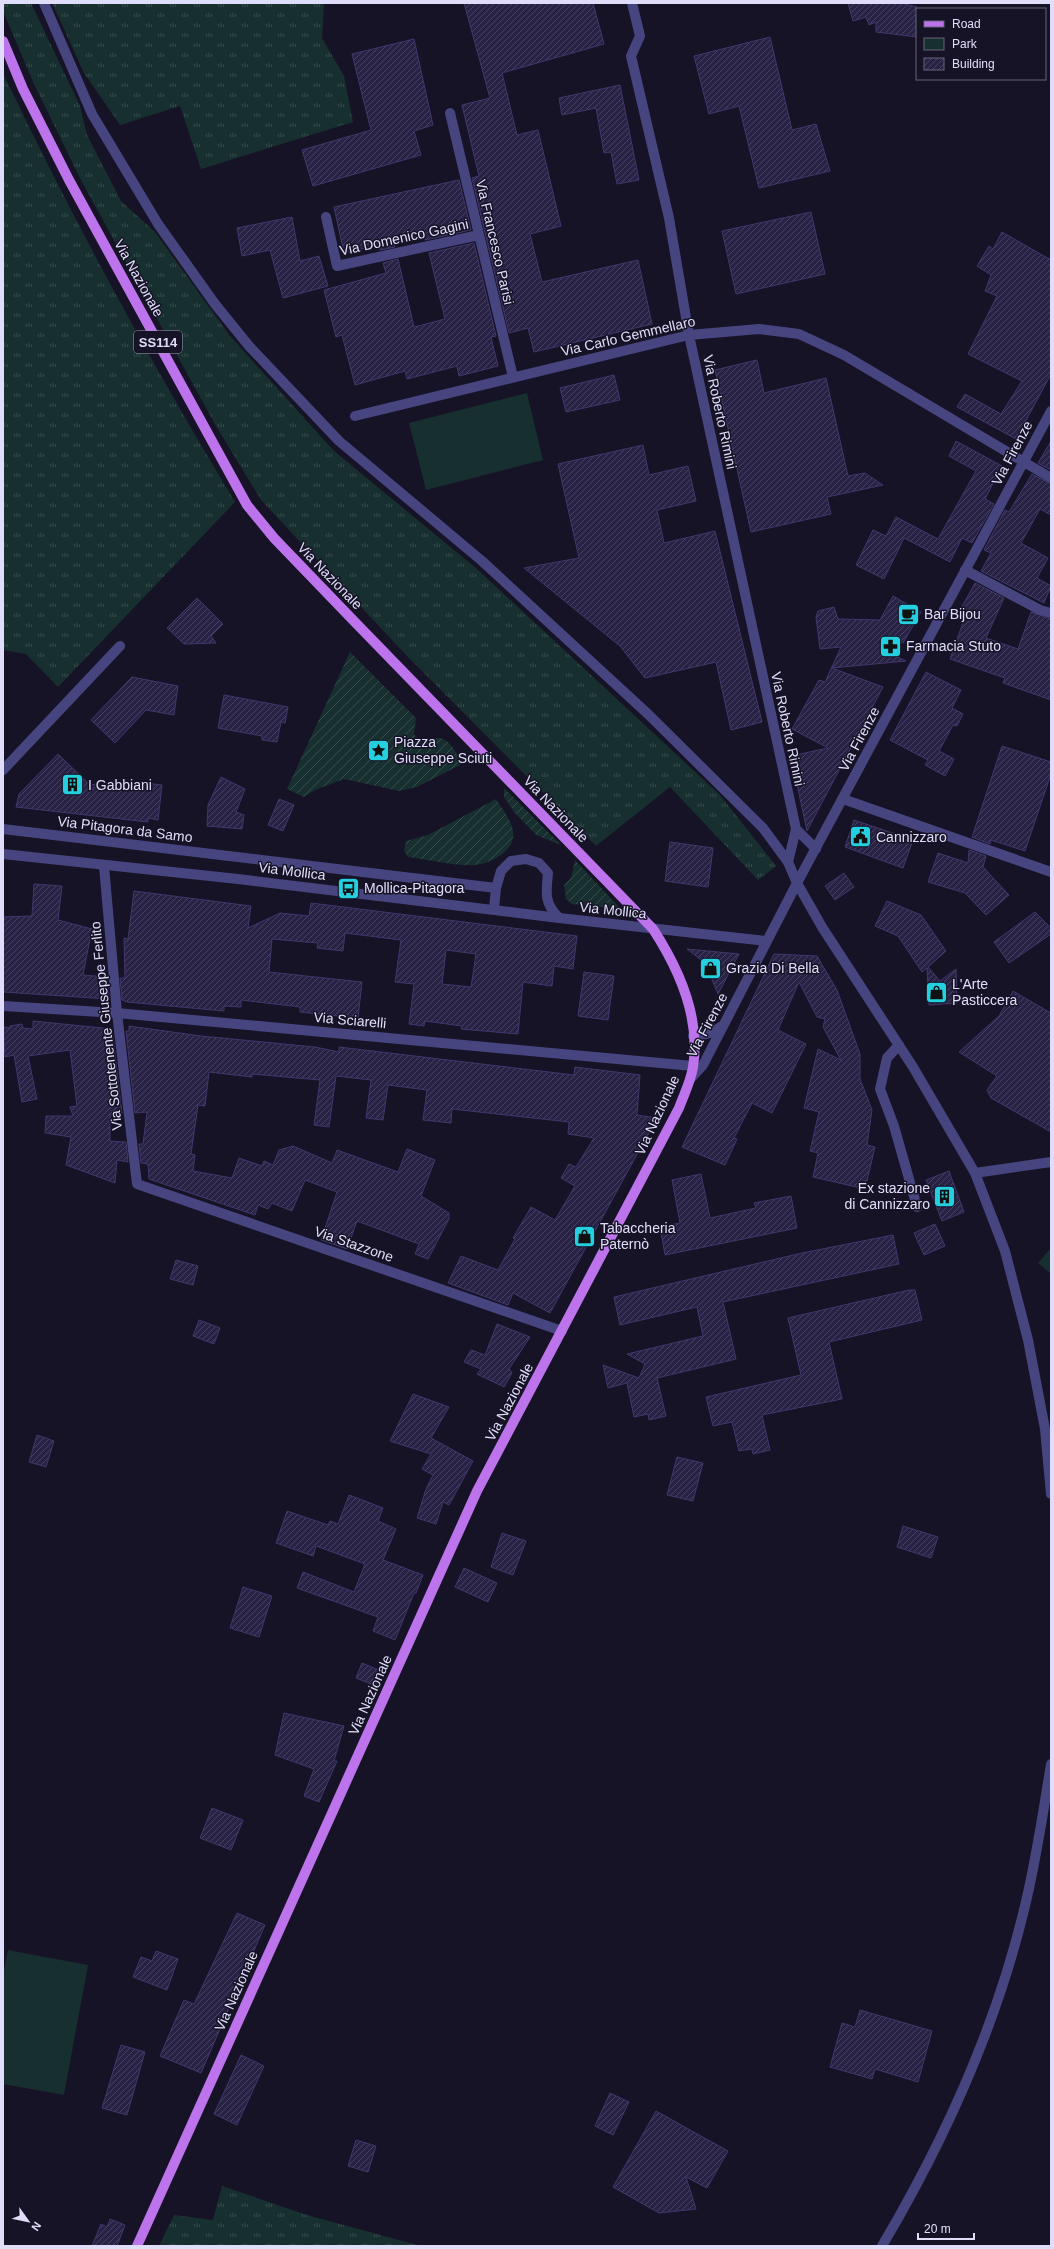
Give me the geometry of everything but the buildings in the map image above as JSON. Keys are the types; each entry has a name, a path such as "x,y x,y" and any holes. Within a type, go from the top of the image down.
{"main road":[{"name":"Via Nazionale","path":"3,41 23,89 69,180 247,505 274,538 653,929 671,956 685,990 693,1036 693,1066 690,1079 679,1108 642,1181 477,1491 137,2246"}],"street":[{"path":"44,3 92,114 158,224 214,304 249,346 339,441 482,561 649,715 763,828 788,862 797,883 822,927 900,1045 975,1173 1005,1251 1028,1340 1045,1429 1051,1494"},
{"name":"Via Roberto Rimini","path":"632,3 640,36 631,56 670,218 689,335 796,829"},
{"name":"Via Francesco Parisi","path":"450,113 513,378"},
{"name":"Via Domenico Gagini","path":"326,217 336,266 479,234"},
{"name":"Via Carlo Gemmellaro","path":"355,416 689,335 759,328 799,334 844,355 1051,478"},
{"name":"Via Firenze","path":"690,1079 703,1065 797,883 1051,411"},
{"path":"965,570 1040,610 1051,613"},
{"path":"3,770 120,646"},
{"path":"843,799 1051,872"},
{"name":"Via Pitagora da Samo","path":"3,829 496,888"},
{"path":"788,862 796,829"},
{"path":"796,829 816,849"},
{"name":"Via Mollica","path":"3,854 767,941"},
{"path":"494,909 496,888 501,870 511,861 526,859 539,863 548,873 546,899 550,910 559,918"},
{"name":"Via Sottotenente Giuseppe Ferlito","path":"104,866 117,1013 137,1184"},
{"name":"Via Sciarelli","path":"3,1006 117,1013 693,1066"},
{"path":"693,1036 704,1036 714,1032 722,1026"},
{"path":"900,1045 887,1058 880,1089 894,1126 917,1207"},
{"path":"975,1173 1051,1162"},
{"name":"Via Stazzone","path":"137,1184 562,1331"},
{"path":"882,2246 909,2200 971,2070 1002,1986 1024,1910 1041,1831 1051,1764"}],"green space":[{"path":"3,3 31,3 80,106 87,135 121,201 155,232 230,336 334,451 477,569 720,795 776,866 758,880 670,787 596,846 406,655 261,500 216,426 82,182 34,84 3,11"},
{"path":"52,3 324,3 322,38 344,76 353,122 201,169 180,106 120,125 84,73"},
{"path":"3,73 85,237 173,397 235,502 58,687 26,654 3,650"},
{"path":"527,393 543,460 426,490 409,423"},
{"path":"350,652 416,718 414,734 419,741 437,738 446,740 462,764 417,787 399,791 344,779 315,790 304,797 287,789"},
{"path":"504,788 561,845 536,835 514,812 504,797"},
{"path":"496,799 510,821 513,835 512,841 508,848 498,857 489,862 461,865 408,857 404,851 406,841 428,835"},
{"path":"575,860 621,909 572,904 566,899 564,885 571,878"},
{"path":"1051,1248 1051,1274 1038,1263"},
{"path":"8,1950 88,1965 64,2095 3,2084 3,1975"},
{"path":"222,2186 307,2215 421,2246 159,2246 174,2215 213,2220"}],"place":[{"name":"Bar Bijou","path":"908,614"},
{"name":"Farmacia Stuto","path":"890,646"},
{"name":"Piazza Giuseppe Sciuti","path":"379,750"},
{"name":"I Gabbiani","path":"72,785"},
{"name":"Cannizzaro","path":"861,837"},
{"name":"Mollica-Pitagora","path":"349,888"},
{"name":"Grazia Di Bella","path":"711,968"},
{"name":"L'Arte Pasticcera","path":"936,992"},
{"name":"Ex stazione di Cannizzaro","path":"945,1196"},
{"name":"Tabaccheria Paternò","path":"584,1236"}]}
